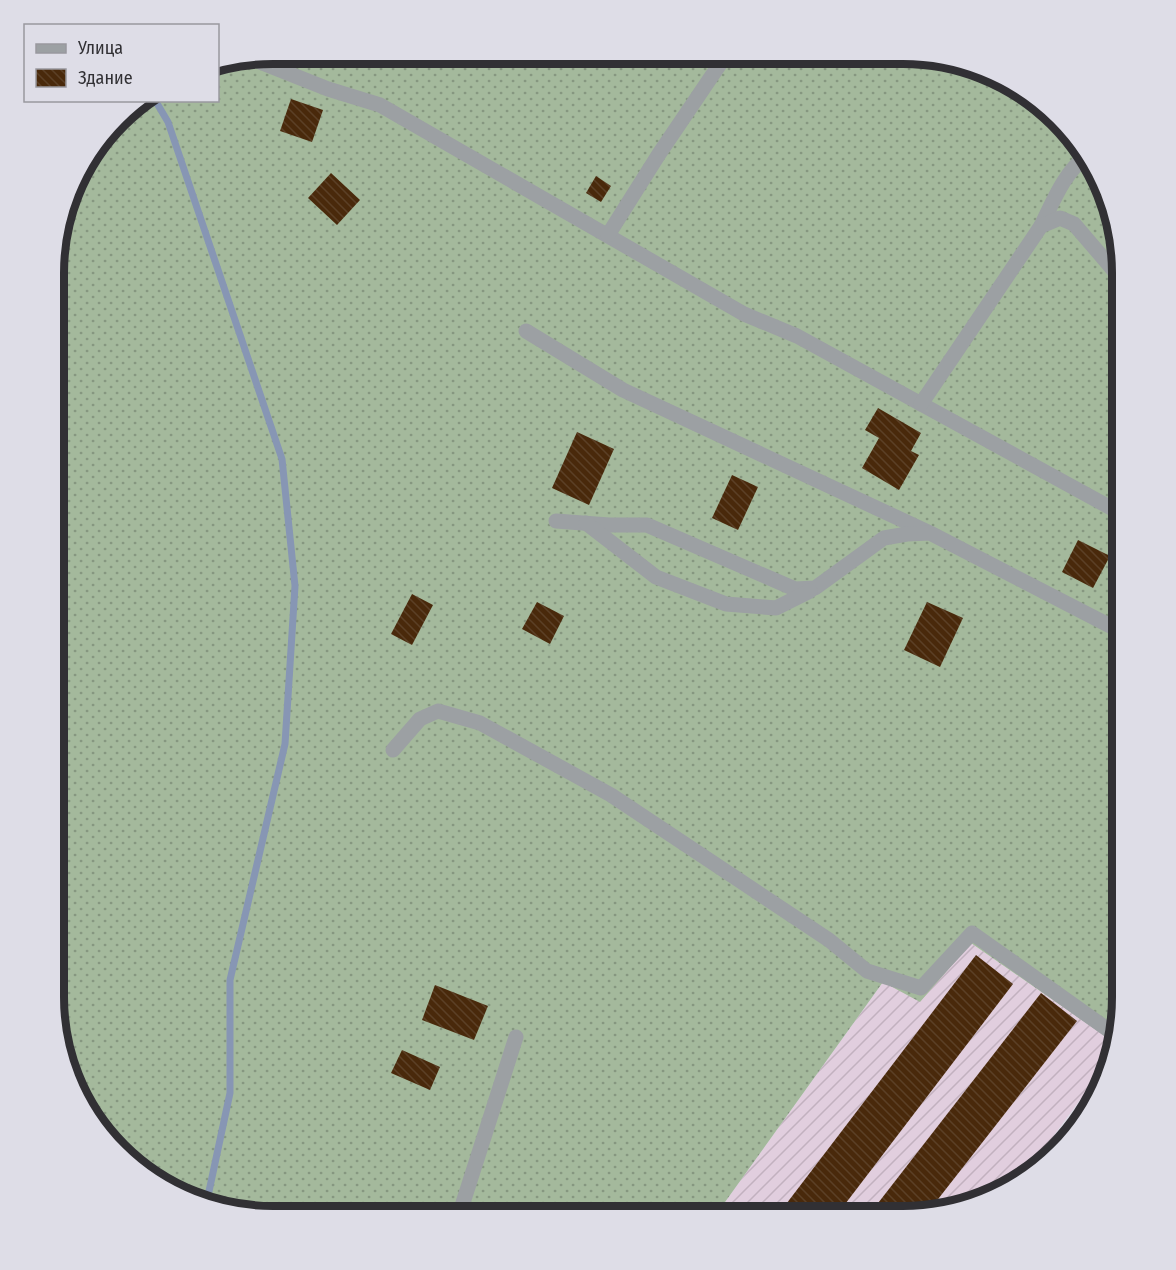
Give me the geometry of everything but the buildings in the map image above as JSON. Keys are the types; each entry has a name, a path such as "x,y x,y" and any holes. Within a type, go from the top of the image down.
{"lane":[{"path":"608,235 720,64"},
{"path":"266,65 328,89 380,105 744,314 797,336 1111,508"},
{"path":"921,404 1041,226 1057,194 1079,162"},
{"path":"1041,226 1060,218 1074,224 1111,267"},
{"path":"526,331 622,390 930,533 1111,626"},
{"path":"556,521 647,525 795,589 815,588"},
{"path":"585,523 656,577 726,604 776,608 815,588 884,538 930,533"},
{"path":"393,750 420,719 438,711 480,723 611,795 829,940 867,971 921,988 972,933 1108,1030"},
{"path":"462,1205 516,1037"}],"shaded area":[{"path":"971,943 1107,1037 1096,1076 1040,1154 995,1184 969,1194 916,1205 723,1205 883,982"}],"green space":[{"path":"274,64 902,64 929,66 982,80 1030,108 1068,146 1090,181 1100,207 1111,260 1111,1010 1107,1037 971,943 920,1002 883,982 723,1205 247,1204 194,1190 169,1177 146,1162 108,1124 86,1089 76,1063 65,1010 64,274 69,233 86,181 116,136 146,108 155,102 219,102 219,73 247,66"}],"waterway":[{"path":"156,102 168,122 282,459 295,586 285,744 230,980 230,1093 208,1194"}]}
